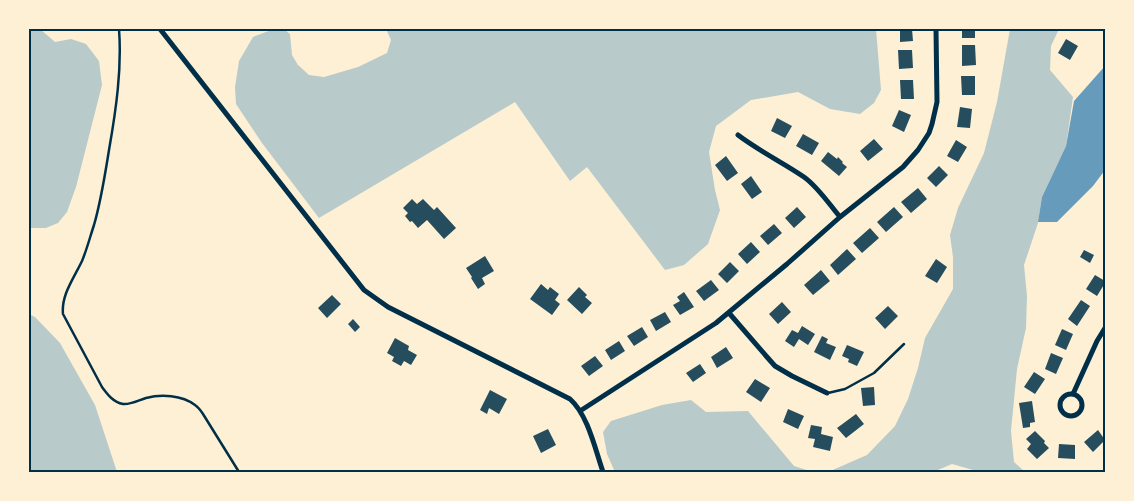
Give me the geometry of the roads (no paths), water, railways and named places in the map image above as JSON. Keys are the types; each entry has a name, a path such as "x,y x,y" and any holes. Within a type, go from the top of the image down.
{"street":[{"path":"160,29 364,290 388,307 570,399 580,410 603,472"},
{"path":"580,410 716,323 903,166 918,150 929,133 937,102 936,29"},
{"path":"738,135 805,178 840,217"},
{"path":"729,312 775,366 827,393"},
{"path":"1073,394 1097,341 1105,328"},
{"path":"1073,394 1079,397 1082,407 1078,413 1071,416 1064,414 1060,404 1066,395 1073,394"}],"lane":[{"path":"119,29 120,67 114,123 106,170 94,223 83,259 64,296 62,306 64,314 109,397 114,401 127,404 151,397 168,396 178,397 196,405 239,472"},
{"path":"827,393 845,389 874,373 904,344"}],"water":[{"path":"1105,66 1105,170 1093,186 1057,222 1038,222 1042,197 1066,146 1074,101"}]}
